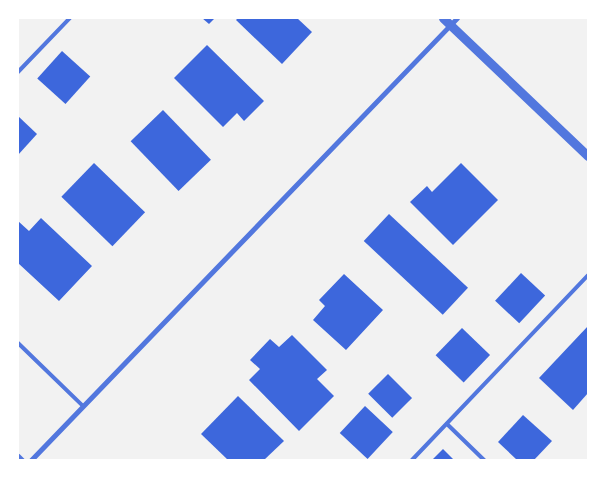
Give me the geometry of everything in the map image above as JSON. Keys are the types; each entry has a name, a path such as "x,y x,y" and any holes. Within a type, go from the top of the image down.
{"street":[{"path":"30,460 450,20 588,156"},
{"path":"18,456 22,460"}],"lane":[{"path":"18,72 70,18"},
{"path":"412,460 588,275"},
{"path":"18,343 83,406"},
{"path":"447,424 484,460"}],"building":[{"path":"202,18 215,18 209,24"},
{"path":"238,18 297,18 312,32 282,64 236,20"},
{"path":"207,45 264,101 244,121 237,113 223,127 174,78"},
{"path":"62,51 90,76 65,104 37,78"},
{"path":"163,110 211,160 179,191 131,141"},
{"path":"18,116 37,134 18,155"},
{"path":"94,163 145,212 112,246 61,197"},
{"path":"461,163 498,200 453,245 410,202 427,186 432,192"},
{"path":"389,214 468,288 443,315 364,241"},
{"path":"41,218 92,266 59,301 18,263 18,221 29,231"},
{"path":"521,273 545,296 519,323 495,301"},
{"path":"344,274 383,310 346,350 313,320 325,306 319,300"},
{"path":"588,326 588,393 573,410 539,378"},
{"path":"462,328 490,355 464,382 436,355"},
{"path":"292,335 327,370 317,379 334,396 299,431 249,380 260,369 250,360 270,339 279,347"},
{"path":"388,374 412,398 392,418 368,394"},
{"path":"238,396 284,441 264,460 228,460 201,434"},
{"path":"365,406 393,432 368,459 340,433"},
{"path":"523,415 552,441 534,460 517,460 498,442"},
{"path":"443,449 454,460 432,460"}]}
